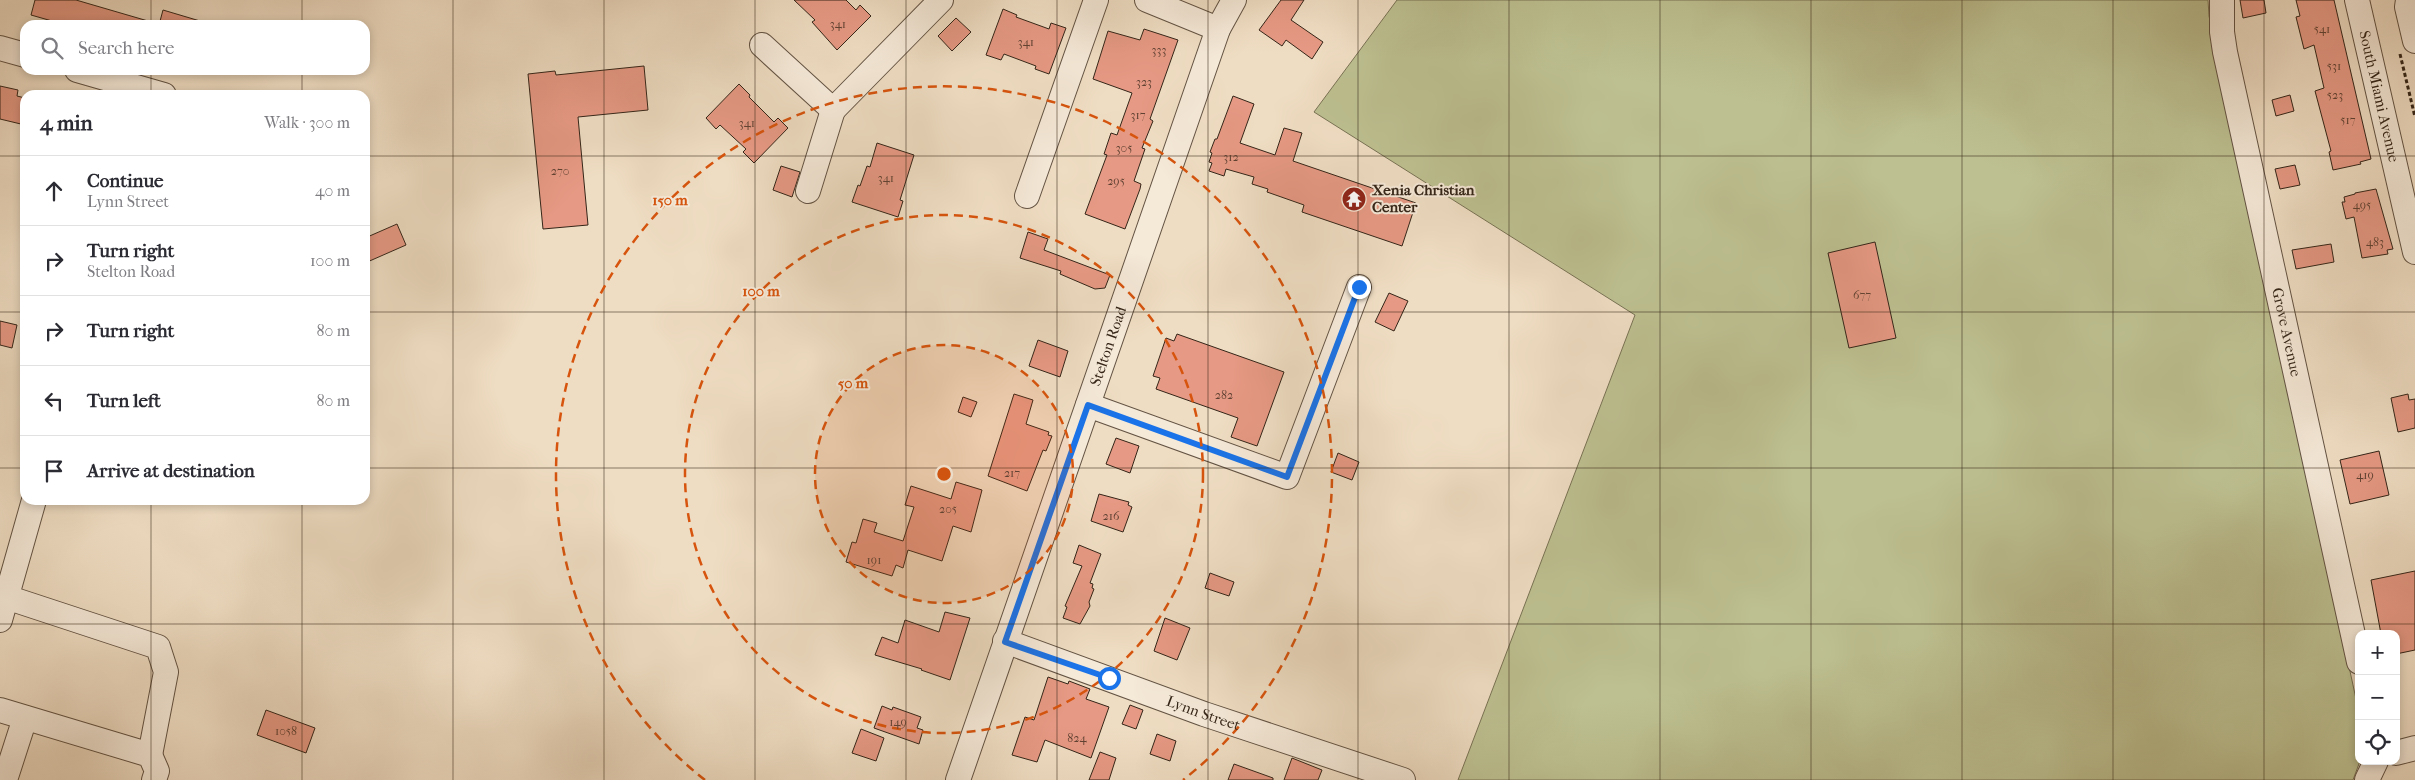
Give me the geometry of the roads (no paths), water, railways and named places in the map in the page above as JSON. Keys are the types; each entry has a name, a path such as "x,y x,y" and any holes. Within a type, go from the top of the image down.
{"street":[{"path":"808,191 833,110 941,0"},
{"path":"1027,196 1096,0"},
{"path":"1147,0 1218,29"},
{"name":"Stelton Road","path":"962,779 1005,642 1218,29 1234,0"},
{"name":"Grove Avenue","path":"2222,0 2222,32 2227,62 2355,644"},
{"name":"South Miami Avenue","path":"2356,0 2415,252"},
{"path":"2407,43 2408,0"},
{"path":"762,45 833,110"},
{"path":"0,48 20,54"},
{"path":"93,75 142,90"},
{"path":"1088,405 1287,477 1359,287"},
{"path":"0,620 33,505"},
{"path":"6,597 158,647 166,672 150,755 156,771 154,780"},
{"name":"Lynn Street","path":"1005,642 1204,714 1403,780"},
{"path":"0,710 150,755"},
{"path":"5,780 25,718"},
{"path":"2400,752 2415,748"},
{"path":"2367,780 2374,765"}],"place":[{"name":"Xenia Christian Center","path":"1354,199"}]}
